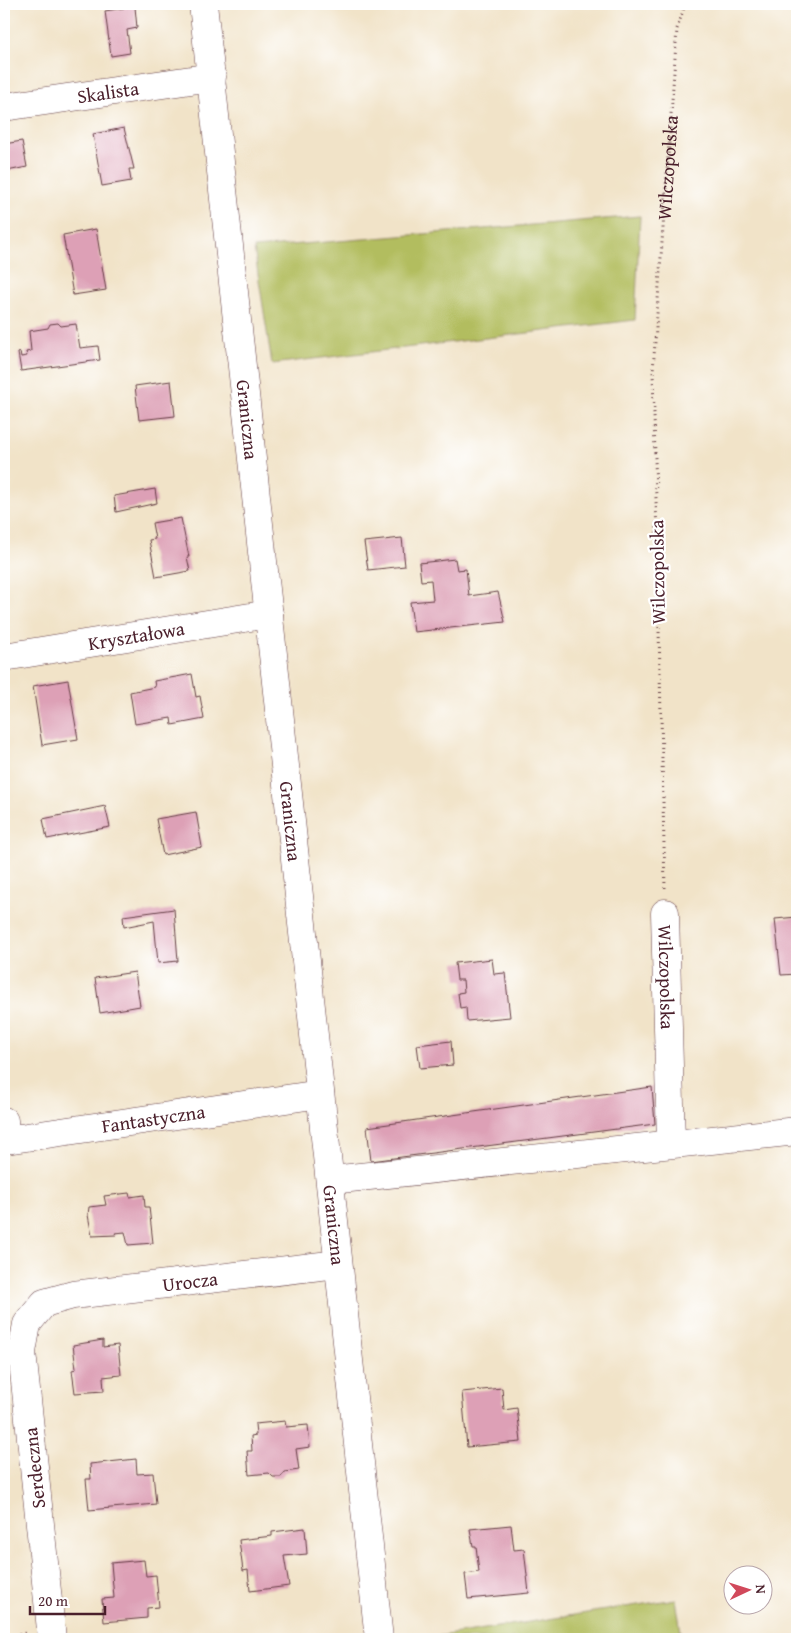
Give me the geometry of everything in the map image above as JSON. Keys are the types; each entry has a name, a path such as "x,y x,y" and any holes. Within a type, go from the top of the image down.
{"street":[{"name":"Graniczna","path":"204,4 320,1094 331,1180 338,1264 378,1639"},
{"name":"Skalista","path":"4,108 212,77"},
{"name":"Kryształowa","path":"4,657 269,614"},
{"name":"Wilczopolska","path":"665,913 671,1143"},
{"name":"Fantastyczna","path":"4,1121 6,1140 320,1094"},
{"path":"331,1180 797,1131"},
{"name":"Urocza","path":"44,1303 73,1295 338,1264"},
{"name":"Serdeczna","path":"44,1303 27,1324 22,1352 52,1639"}],"path":[{"name":"Wilczopolska","path":"665,913 653,370 677,29 685,4"}],"green space":[{"path":"640,216 635,320 272,364 254,248"},
{"path":"676,1599 682,1639 421,1639"}],"building":[{"path":"123,4 130,4 131,7 135,7 137,28 127,30 130,53 111,56 105,11 124,8"},
{"path":"124,128 134,169 129,169 131,181 102,186 93,134"},
{"path":"22,141 27,167 7,171 8,178 4,179 4,144"},
{"path":"96,229 106,290 73,295 63,235"},
{"path":"58,323 61,326 76,324 80,348 98,346 100,360 21,371 18,353 20,352 21,357 27,356 26,352 31,351 29,331 48,328 50,324"},
{"path":"171,381 175,416 139,420 135,386"},
{"path":"155,489 157,503 116,512 114,496"},
{"path":"181,518 190,571 156,577 149,540 155,539 152,523"},
{"path":"402,538 405,566 368,570 364,542"},
{"path":"455,559 457,570 466,569 469,596 498,592 505,622 414,632 410,602 433,600 431,580 421,581 419,563"},
{"path":"192,674 196,697 200,696 204,719 172,725 171,718 135,724 130,692 155,687 154,681"},
{"path":"68,680 78,739 42,745 33,686"},
{"path":"105,806 110,827 47,839 43,819"},
{"path":"196,812 202,847 163,855 156,819"},
{"path":"174,909 178,961 158,963 154,921 124,927 123,916"},
{"path":"797,917 797,974 781,975 775,919"},
{"path":"492,959 494,974 505,973 510,1017 467,1021 466,1007 460,1008 458,993 464,992 463,980 457,980 455,963"},
{"path":"135,972 140,1006 100,1013 95,978"},
{"path":"451,1041 453,1065 420,1068 417,1045"},
{"path":"652,1087 655,1124 371,1161 367,1127"},
{"path":"129,1193 130,1197 144,1195 145,1207 149,1207 153,1243 128,1245 125,1232 115,1233 116,1235 92,1236 88,1215 89,1207 106,1205 104,1196"},
{"path":"103,1340 103,1347 118,1345 121,1375 103,1377 104,1391 75,1393 72,1370 76,1369 73,1345"},
{"path":"502,1388 504,1410 517,1408 521,1442 467,1447 462,1392"},
{"path":"285,1421 286,1427 308,1425 310,1447 296,1449 299,1470 285,1472 281,1477 273,1477 269,1473 249,1475 247,1451 252,1451 251,1436 256,1435 255,1424"},
{"path":"136,1459 137,1474 153,1473 156,1504 89,1510 86,1479 91,1479 90,1464"},
{"path":"511,1525 514,1550 524,1549 529,1593 468,1599 465,1574 479,1572 476,1546 473,1546 470,1529"},
{"path":"305,1528 307,1554 284,1556 289,1586 250,1591 248,1570 243,1571 239,1540 272,1536 272,1532"},
{"path":"144,1560 146,1576 156,1575 159,1607 147,1608 147,1618 104,1622 102,1599 114,1598 111,1563"}]}
